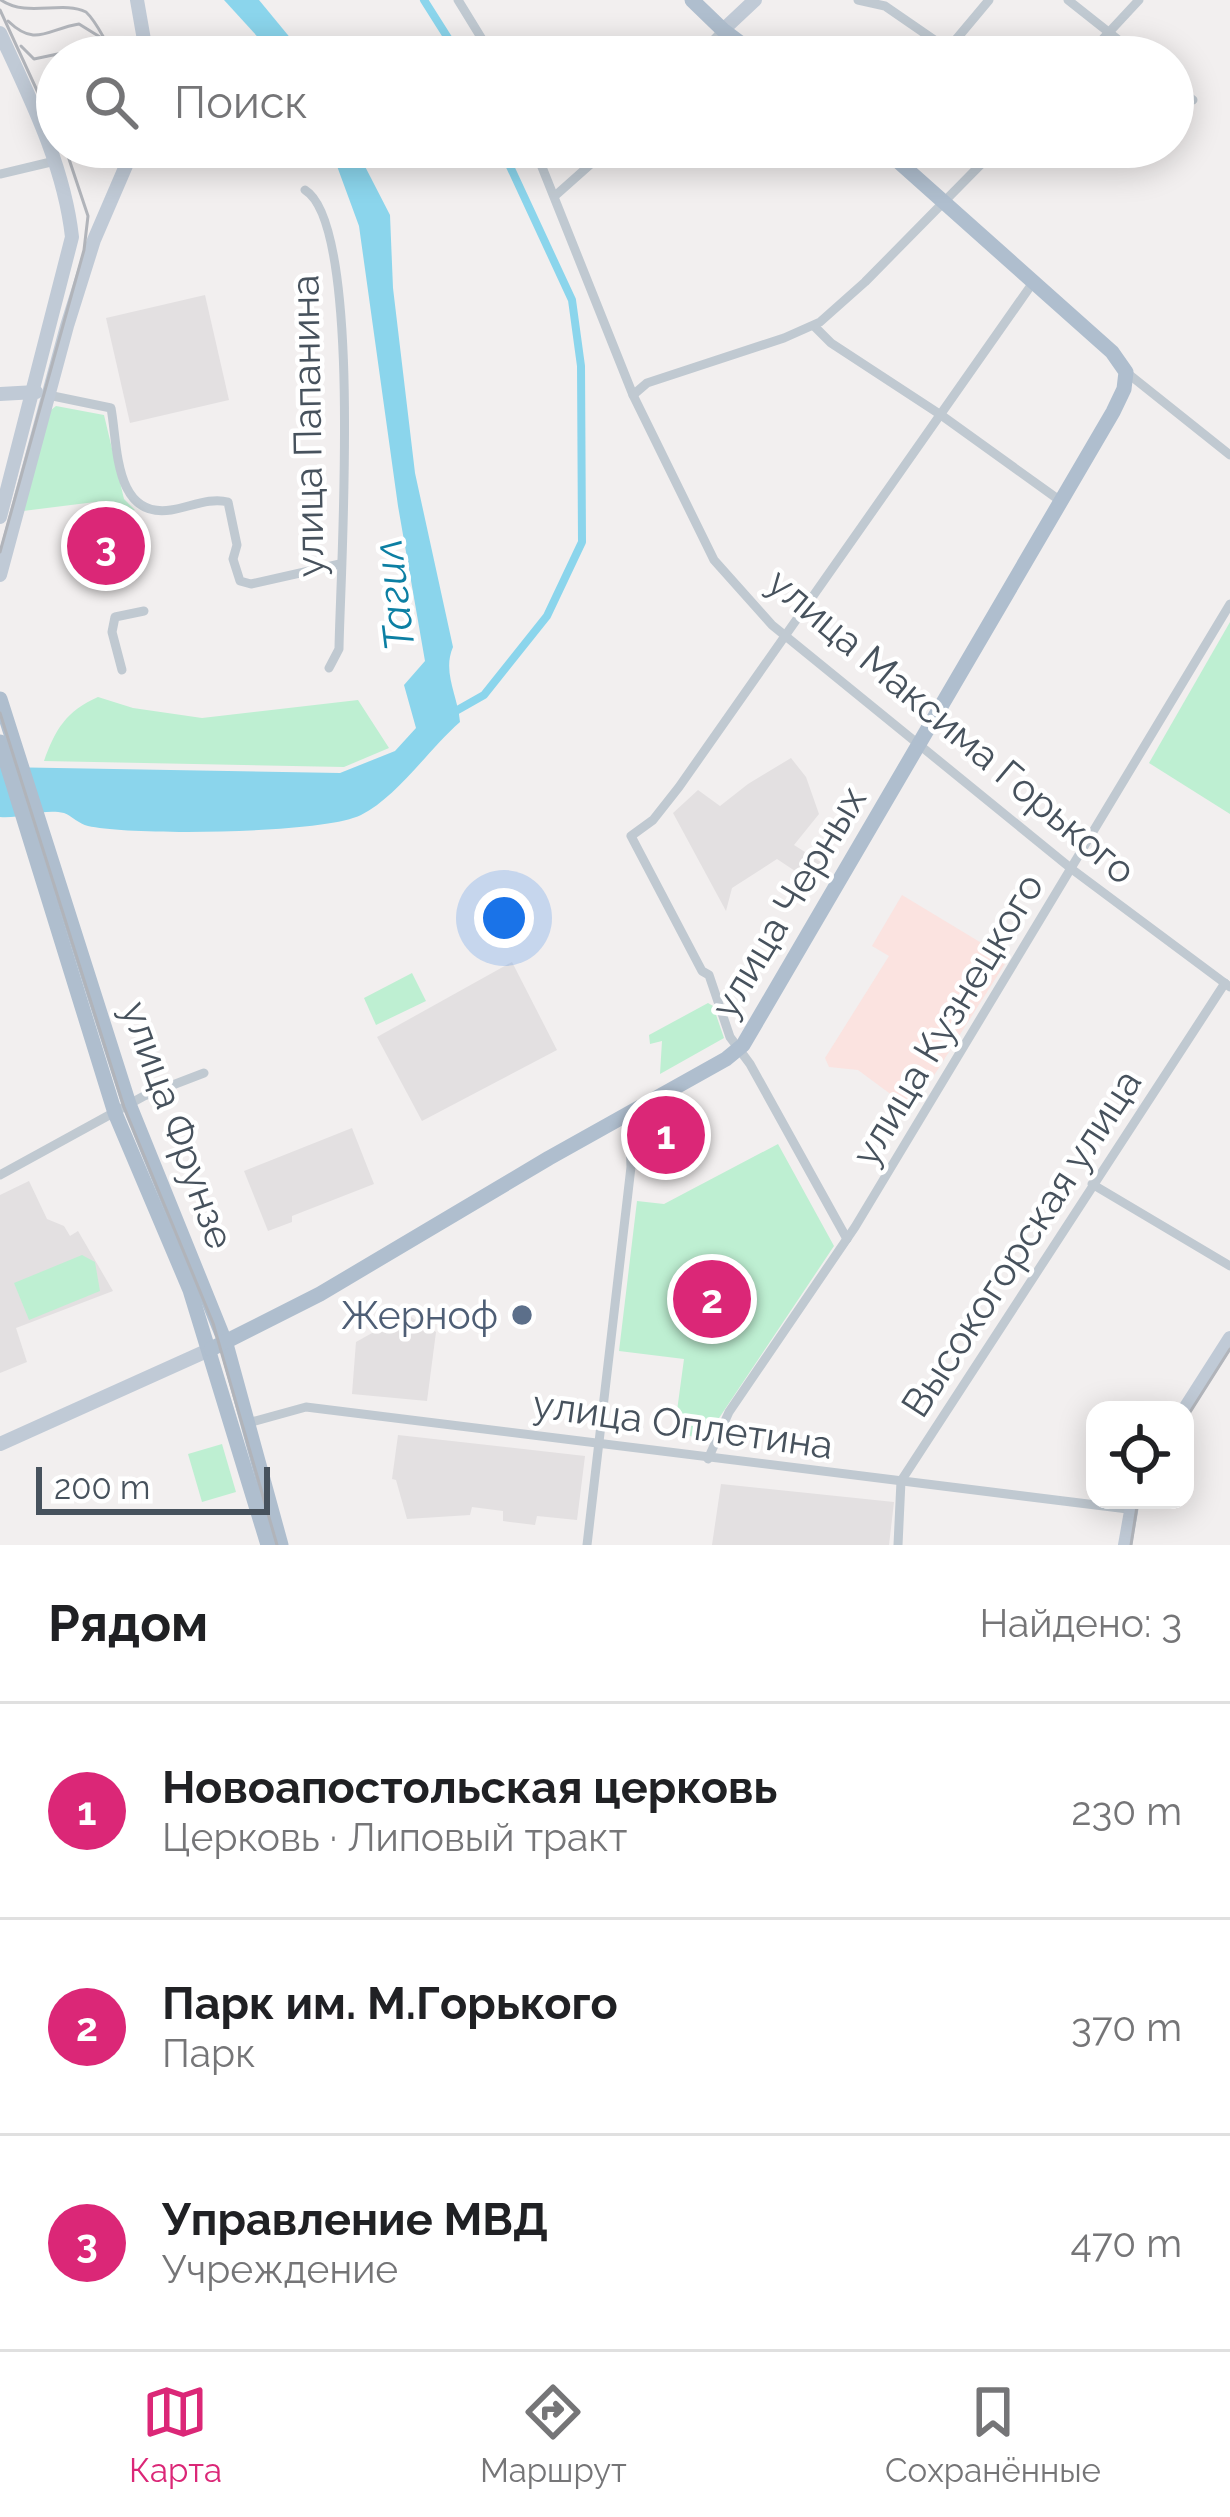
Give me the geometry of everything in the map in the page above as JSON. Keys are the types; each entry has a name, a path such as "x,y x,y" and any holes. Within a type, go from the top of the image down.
{"main road":[{"path":"137,0 143,36"},
{"path":"692,0 731,36"},
{"path":"723,30 755,0"},
{"path":"0,34 36,107"},
{"path":"0,575 69,258 70,213 57,168"},
{"path":"0,517 94,240 125,168"},
{"path":"905,168 1112,352 1126,372"},
{"path":"70,213 88,226 105,218"},
{"name":"улица Черных","path":"0,1444 218,1347 738,1049 754,1030 1062,502 1123,394 1126,372"},
{"path":"0,394 41,393"},
{"name":"улица Фрунзе","path":"0,699 6,735 122,1108 218,1347 268,1545"},
{"path":"1190,1401 1230,1338"},
{"name":"улица Фрунзе","path":"240,1426 281,1545"},
{"path":"1125,1545 1129,1509"}],"street":[{"path":"458,0 480,36"},
{"path":"858,0 885,6 929,36"},
{"path":"959,36 989,0"},
{"path":"1068,0 1115,36"},
{"path":"1106,36 1139,0"},
{"path":"717,36 723,30"},
{"path":"0,174 36,165"},
{"name":"улица Максима Горького","path":"544,168 633,395 714,560 788,637 1073,870 1227,985"},
{"path":"556,195 586,168"},
{"path":"633,395 669,374 814,326 866,282 977,168"},
{"name":"улица Папанина","path":"305,190 316,200 332,244 342,310 339,649 329,668"},
{"path":"847,1239 730,1037 709,974 702,971 631,836 653,820 788,637 1032,284"},
{"path":"814,326 831,343 1062,502"},
{"path":"1126,372 1230,455"},
{"path":"41,393 111,408 125,488 142,506 168,511 228,502 237,545 232,559 240,581 251,584 340,564"},
{"name":"улица Кузнецкого","path":"708,1459 729,1412 847,1239 1230,604"},
{"path":"122,670 112,632 115,617 144,611"},
{"name":"Высокогорская улица","path":"901,1481 1227,985"},
{"path":"0,1175 122,1108 204,1073"},
{"path":"587,1545 630,1175 624,1117"},
{"path":"1092,1184 1230,1266"},
{"name":"улица Оплетина","path":"240,1426 306,1407 708,1459 1086,1500"},
{"path":"898,1545 901,1481"}],"shaded area":[{"path":"205,295 229,400 130,423 106,318"},
{"path":"791,758 806,777 819,814 794,845 827,866 816,885 777,859 732,888 726,911 673,813 698,790 720,806"},
{"path":"902,895 1008,959 912,1110 858,1070 829,1067 825,1058 889,956 872,946"},
{"path":"512,962 557,1050 422,1121 377,1037"},
{"path":"352,1128 374,1184 292,1216 292,1222 268,1231 244,1171"},
{"path":"29,1181 47,1219 64,1226 70,1236 78,1231 113,1291 16,1328 27,1362 0,1373 0,1195"},
{"path":"406,1314 436,1332 427,1401 352,1394 356,1342"},
{"path":"398,1435 585,1456 577,1520 537,1516 535,1525 503,1521 503,1511 472,1507 470,1515 407,1519 392,1479"},
{"path":"721,1484 894,1502 889,1545 712,1545"}],"green space":[{"path":"56,406 104,415 124,499 135,510 115,514 103,501 23,511"},
{"path":"1230,622 1230,814 1149,763"},
{"path":"98,697 133,708 202,718 358,700 389,748 344,767 44,761 63,723"},
{"path":"412,973 426,1001 376,1025 364,998"},
{"path":"708,1003 724,1038 660,1074 662,1041 650,1044 649,1035"},
{"path":"778,1144 834,1246 705,1439 674,1433 684,1359 619,1351 637,1201 664,1204"},
{"path":"82,1255 95,1262 100,1291 29,1320 14,1283"},
{"path":"222,1444 236,1492 202,1502 188,1454"}],"water":[{"path":"224,0 259,0 289,36 257,36"},
{"path":"338,168 366,168 390,215 393,288 415,473 453,647 450,675 460,722 387,797 361,815 340,821 184,832 88,826 56,812 0,817 0,767 340,773 395,751 416,728 404,685 425,661 359,226"}],"waterway":[{"path":"424,0 447,36"},
{"path":"454,712 484,695 547,616 582,542 581,366 572,300 511,168"}],"tram line":[{"path":"1,0 22,8 86,12 103,36"},
{"path":"0,10 36,88"},
{"path":"8,21 26,34 79,24 98,36"},
{"path":"21,46 36,59"},
{"path":"0,552 84,250 88,216 72,168"},
{"path":"0,713 124,1107 213,1323 277,1545"},
{"path":"1194,1406 1230,1349"},
{"path":"1131,1545 1137,1509"}],"place":[{"name":"Управление МВД","path":"106,546"},
{"name":"Новоапостольская церковь","path":"666,1135"},
{"name":"Парк им. М.Горького","path":"712,1299"},
{"name":"Жерноф","path":"522,1315"}],"water label":[{"name":"Тагил","path":"393,595"}]}
